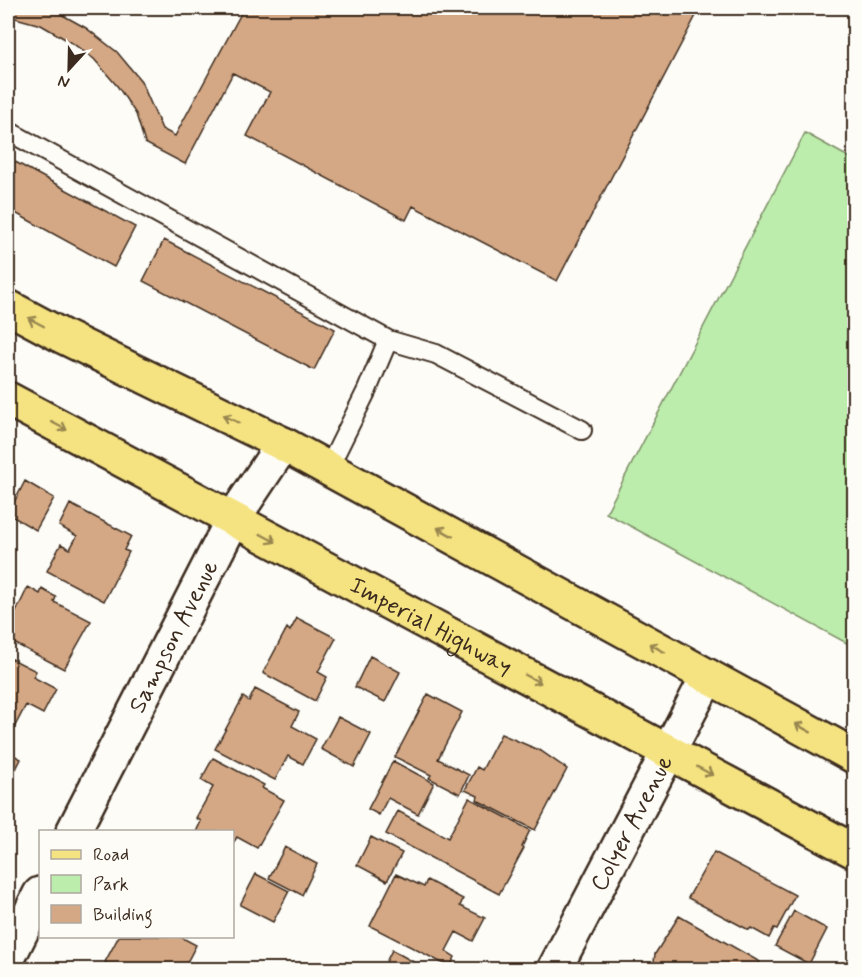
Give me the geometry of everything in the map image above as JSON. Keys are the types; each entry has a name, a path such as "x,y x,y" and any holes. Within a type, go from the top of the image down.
{"main road":[{"path":"8,307 64,337 283,444 855,756"},
{"name":"Imperial Highway","path":"8,399 855,851"}],"street":[{"name":"Sampson Avenue","path":"73,830 233,519 283,444"},
{"name":"Colyer Avenue","path":"554,969 708,676"},
{"path":"8,958 39,896"}],"lane":[{"path":"8,130 388,340 436,354 582,430"},
{"path":"328,469 367,390 388,340"}],"green space":[{"path":"805,133 854,160 854,647 606,513"}],"building":[{"path":"8,8 50,8 86,28 117,52 141,81 162,129 175,136 244,8 700,8 557,281 413,206 406,220 247,136 270,92 233,73 185,164 145,143 136,114 118,87 94,59 41,25 8,16"},
{"path":"8,158 135,227 114,267 8,209"},
{"path":"164,240 335,329 314,370 143,281"},
{"path":"25,481 54,498 36,530 8,514"},
{"path":"70,504 131,536 124,550 129,552 104,601 47,571 61,544 70,549 77,536 59,526"},
{"path":"28,587 40,594 42,589 56,597 54,602 91,621 64,669 8,640 8,607 16,612"},
{"path":"297,618 336,638 318,672 327,677 315,701 263,673 287,628 290,631"},
{"path":"370,656 400,672 385,702 355,687"},
{"path":"8,657 36,671 33,677 56,689 43,714 26,705 15,726 9,723 8,725"},
{"path":"255,689 299,712 292,726 316,739 303,764 288,756 275,780 215,749 243,697 249,701"},
{"path":"428,694 462,712 438,759 469,775 460,794 429,778 431,775 395,757"},
{"path":"338,717 371,734 354,767 321,749"},
{"path":"501,734 541,751 567,769 535,830 477,800 478,796 465,790 477,767 482,770"},
{"path":"8,752 21,759 8,785"},
{"path":"213,758 264,785 262,788 284,800 257,848 237,837 234,842 234,830 197,830 201,821 196,818 213,787 201,780"},
{"path":"393,761 434,783 418,814 388,798 379,815 368,809"},
{"path":"469,798 530,830 522,847 524,848 499,894 386,834 398,811 448,838"},
{"path":"371,837 402,853 387,881 357,865"},
{"path":"285,847 317,864 302,895 269,878"},
{"path":"714,852 795,895 777,929 774,928 769,938 688,898"},
{"path":"256,874 289,891 273,922 240,905"},
{"path":"396,874 424,887 427,880 463,899 460,906 485,918 473,941 456,932 446,951 455,957 450,967 370,926"},
{"path":"794,911 827,929 809,964 775,946"},
{"path":"679,916 760,962 756,970 668,970 654,962 655,954"},
{"path":"118,938 183,938 196,945 183,970 110,970 111,966 105,962"},
{"path":"392,950 428,970 382,970"}]}
